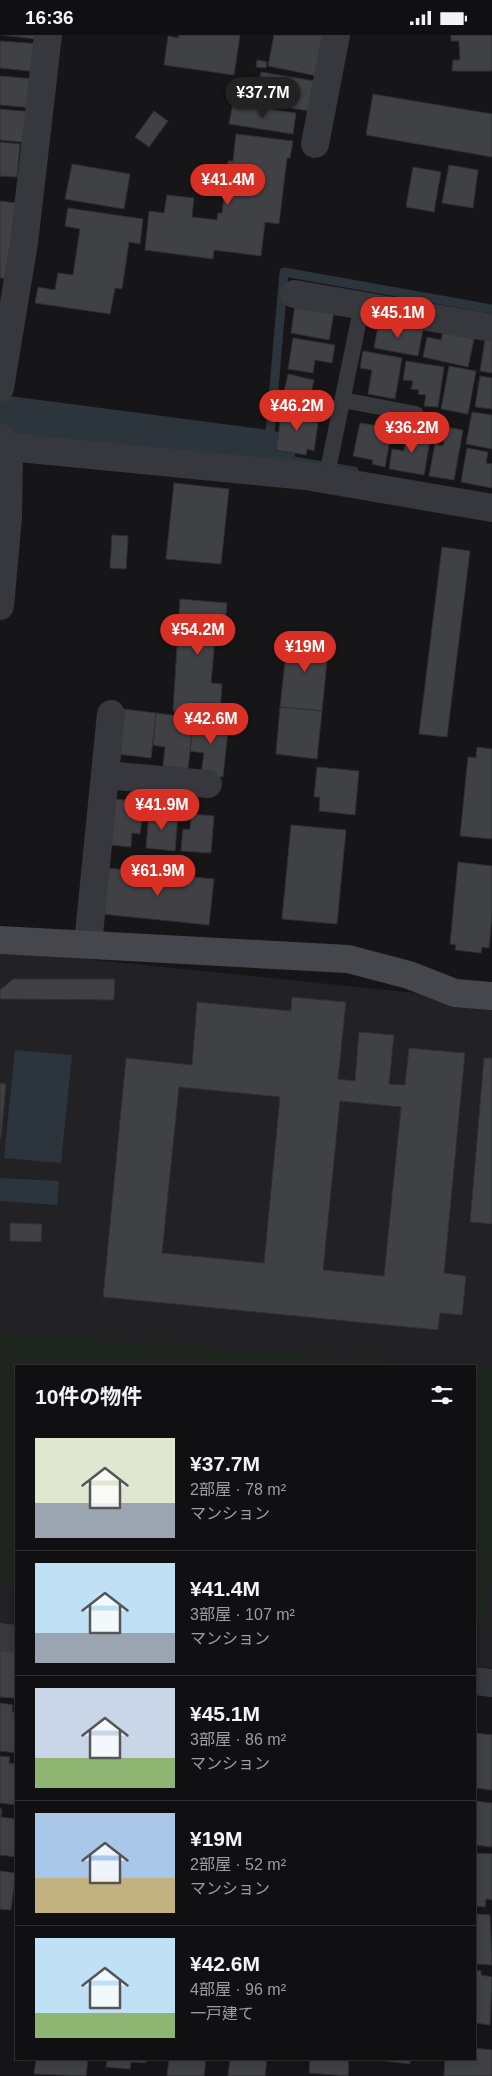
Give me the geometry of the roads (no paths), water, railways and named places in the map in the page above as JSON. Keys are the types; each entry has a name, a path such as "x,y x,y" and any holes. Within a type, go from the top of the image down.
{"street":[{"path":"0,388 2,352 24,243 48,35"},
{"path":"315,144 336,35"},
{"path":"294,294 492,328"},
{"path":"0,606 5,442 329,469 492,509"},
{"path":"88,944 111,714"},
{"path":"105,775 208,785"},
{"path":"0,940 348,959 409,975 456,993 492,995"},
{"path":"0,1637 15,1639"},
{"path":"476,1681 492,1683"}],"lane":[{"path":"329,469 362,305"},
{"path":"343,400 416,414"}],"waterway":[{"path":"354,471 268,457 284,272 492,309"},
{"path":"0,422 268,457"}]}
